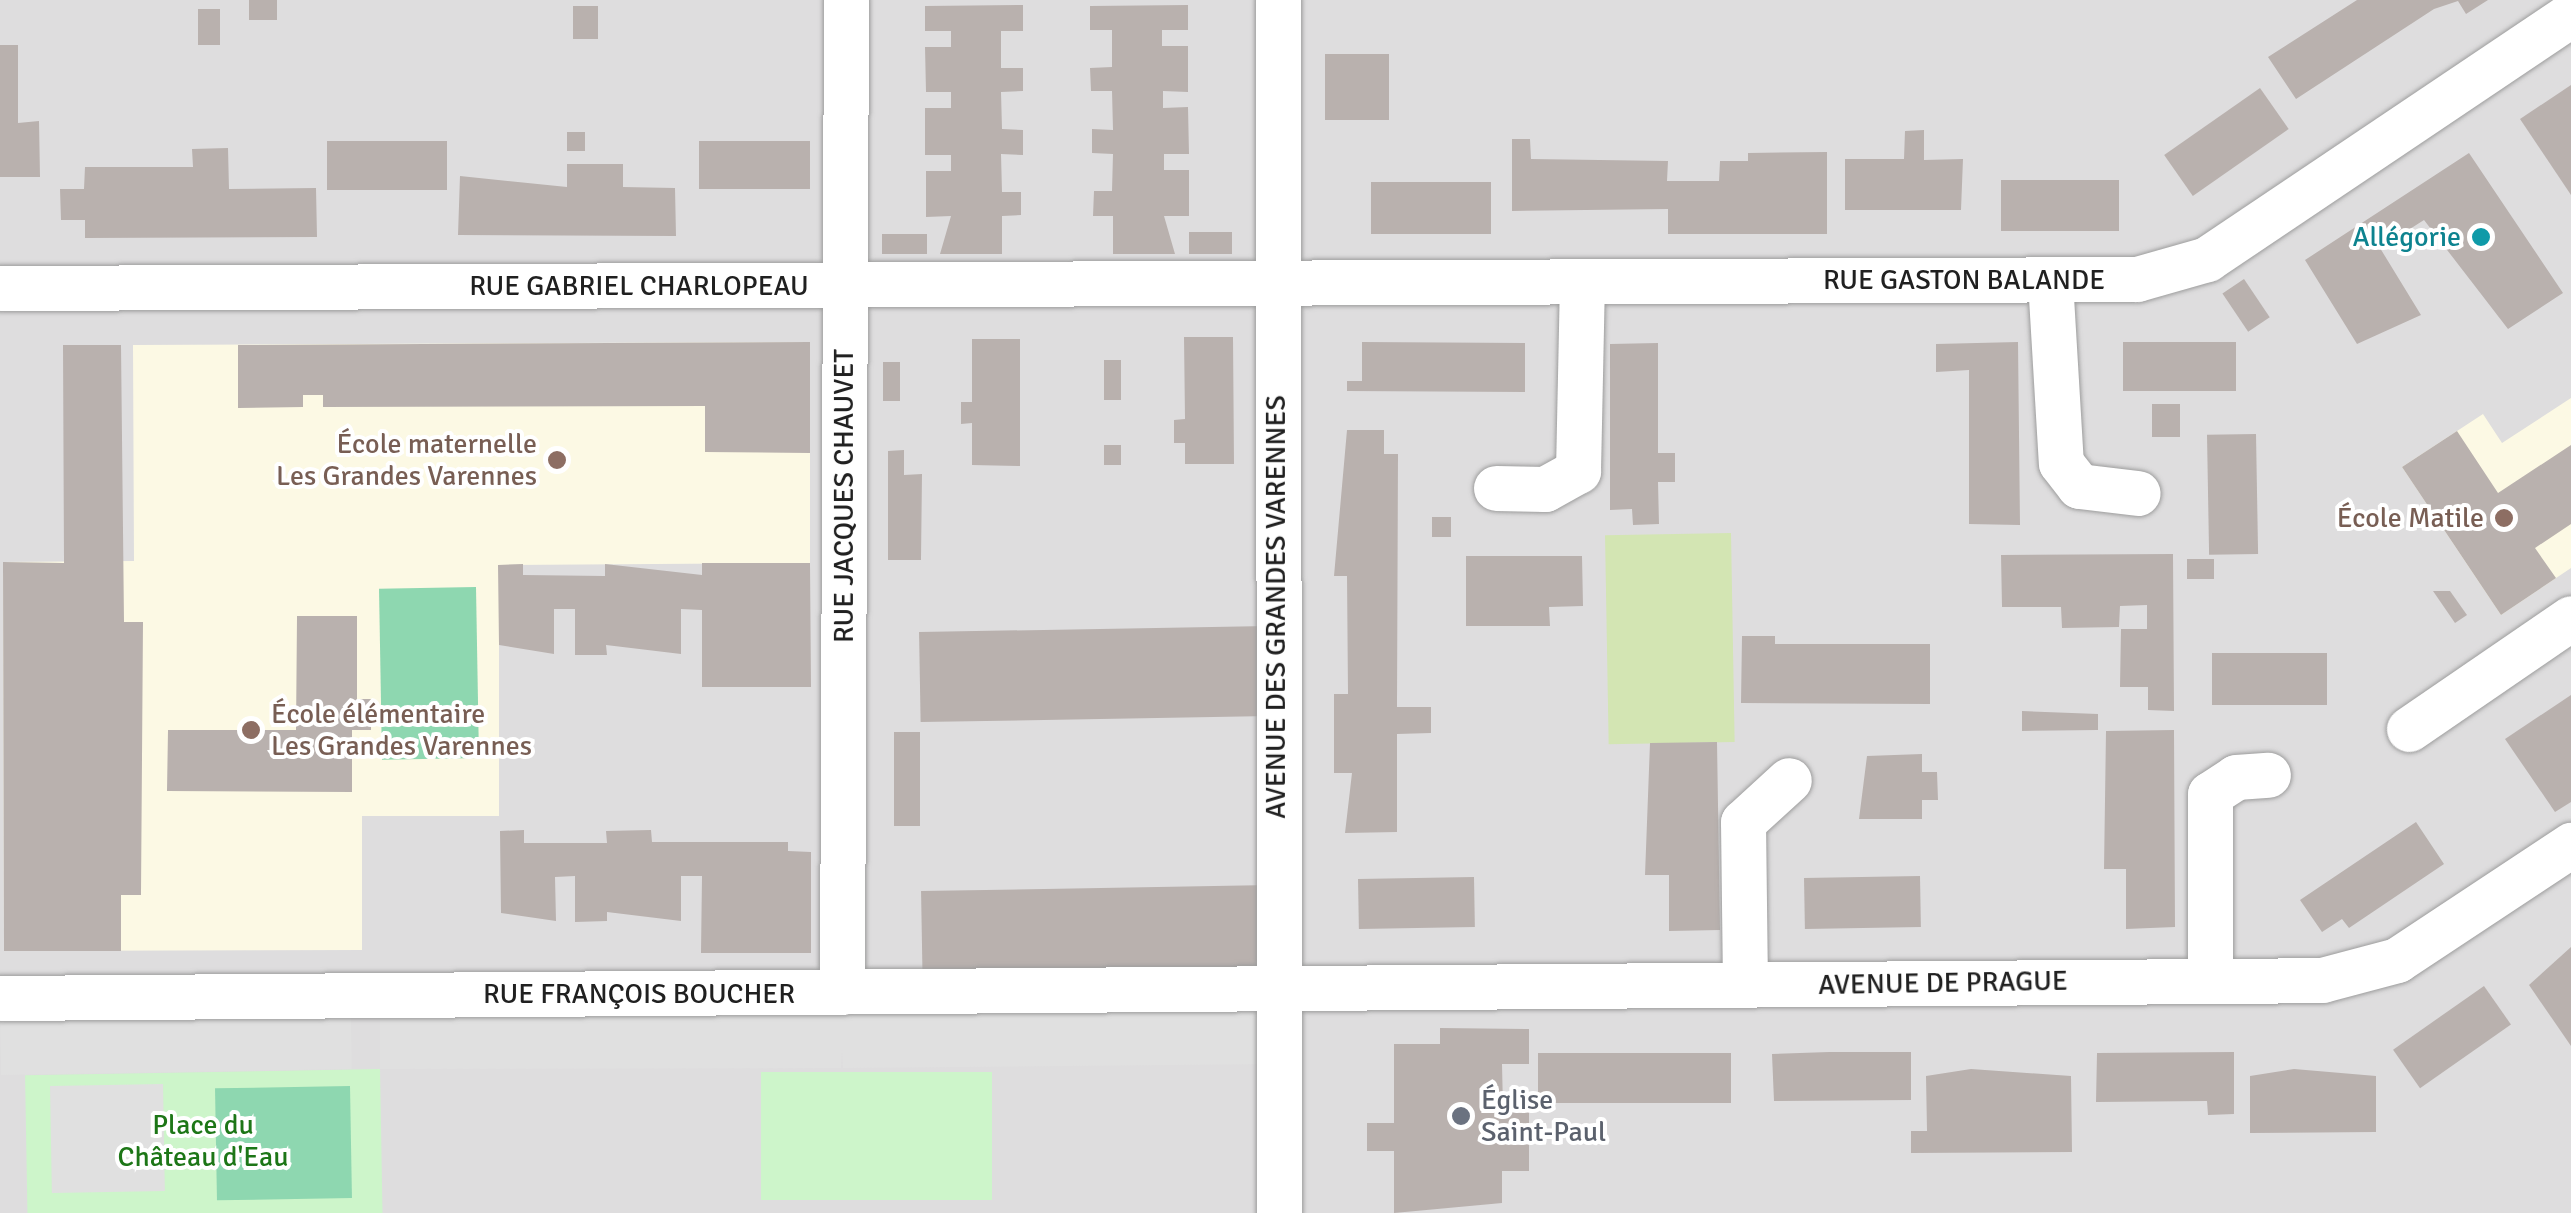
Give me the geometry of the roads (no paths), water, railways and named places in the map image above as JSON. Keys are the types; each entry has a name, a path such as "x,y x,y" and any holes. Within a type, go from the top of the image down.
{"street":[{"name":"RUE JACQUES CHAUVET","path":"842,992 846,0"},
{"name":"AVENUE DES GRANDES VARENNES","path":"1278,0 1280,1213"},
{"name":"RUE GASTON BALANDE","path":"1279,284 2137,279 2208,259 2571,14"},
{"path":"2050,280 2061,463 2079,486 2138,493"},
{"path":"1496,488 1545,489 1578,471 1582,282"},
{"name":"RUE GABRIEL CHARLOPEAU","path":"0,288 1279,284"},
{"path":"2409,730 2571,618"},
{"path":"2210,980 2210,794 2236,777 2268,775"},
{"path":"1745,986 1743,822 1789,780"},
{"name":"AVENUE DE PRAGUE","path":"1278,989 2322,980 2397,960 2571,846"},
{"name":"RUE FRANÇOIS BOUCHER","path":"0,998 1278,989"}],"place":[{"name":"Allégorie","path":"2481,237"},
{"name":"École maternelle Les Grandes Varennes","path":"557,460"},
{"name":"École Matile","path":"2504,518"},
{"name":"École élémentaire Les Grandes Varennes","path":"251,730"},
{"name":"Église Saint-Paul","path":"1461,1116"}],"park label":[{"name":"Place du Château d'Eau","path":"203,1141"}]}
